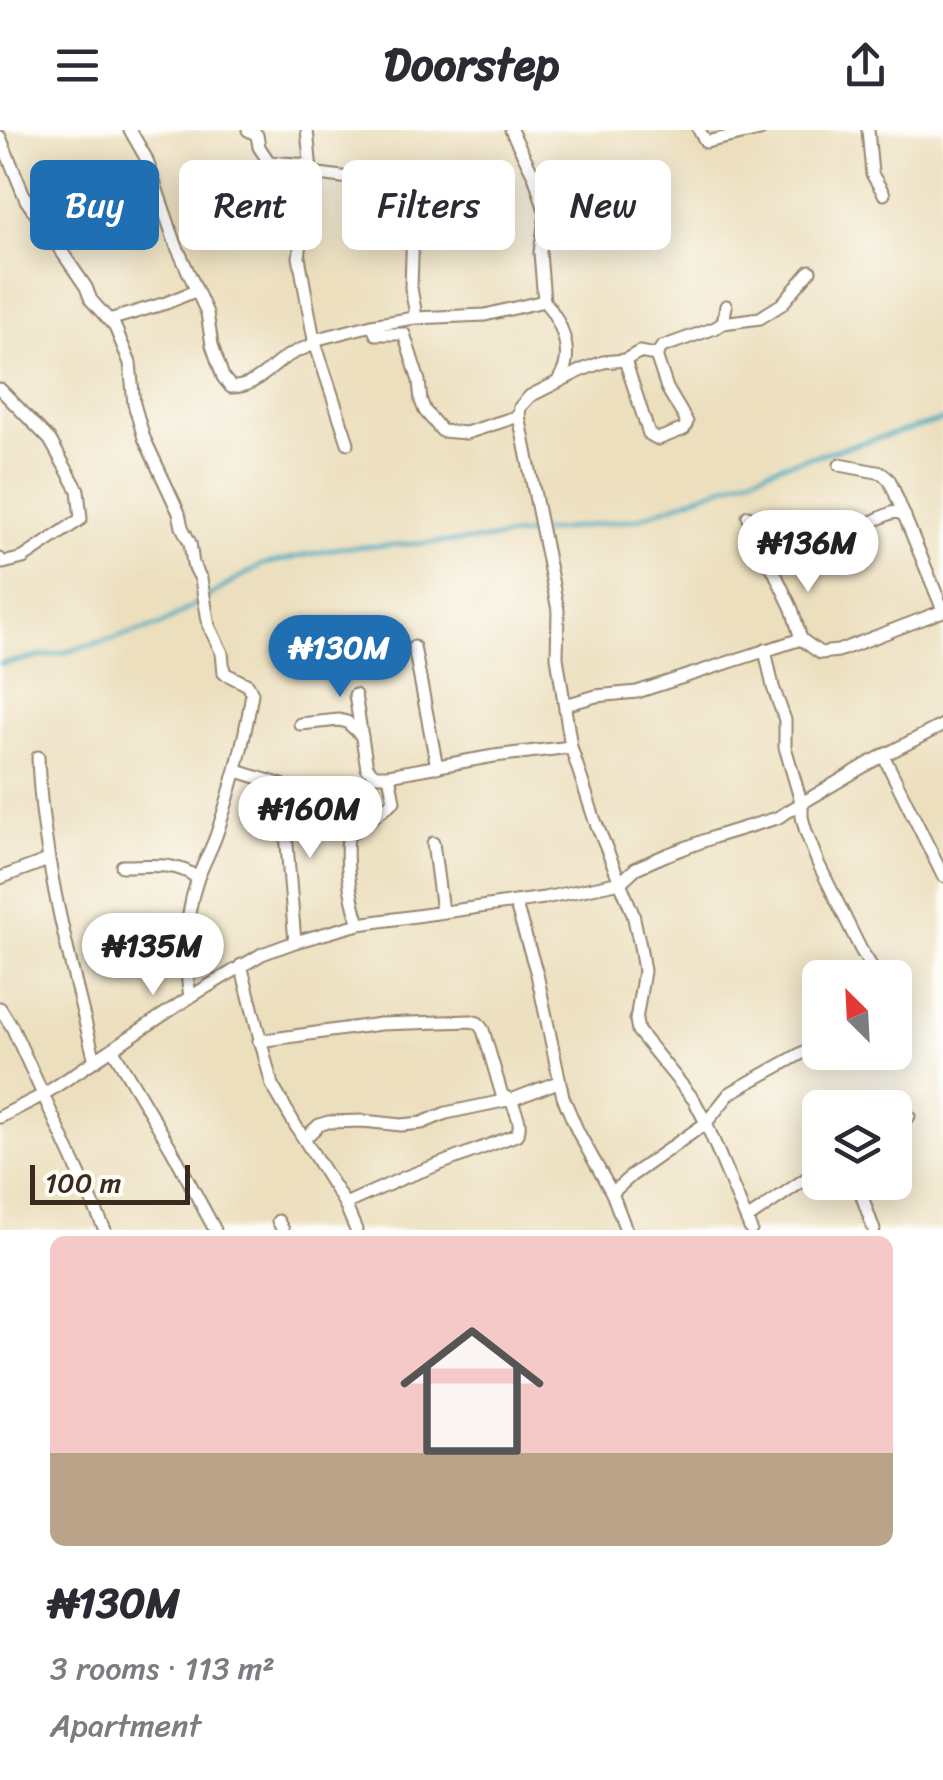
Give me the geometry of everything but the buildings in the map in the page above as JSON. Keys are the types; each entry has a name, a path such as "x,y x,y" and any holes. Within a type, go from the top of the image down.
{"street":[{"path":"130,130 146,158 176,245 207,313 222,377 231,387 243,388 314,342 372,325 414,318 485,315 544,301"},
{"path":"248,130 256,135 268,160"},
{"path":"308,130 310,160"},
{"path":"511,130 535,178 546,214 540,252 544,301 566,342 567,352 565,370 557,382"},
{"path":"700,130 706,142 760,130"},
{"path":"868,130 872,174 884,194"},
{"path":"0,137 26,200 91,300 115,327 130,363 134,404 144,438 190,544 209,626 222,653 224,673 248,685 252,693 237,772 198,878 185,946 190,997"},
{"path":"322,174 402,186 414,196 410,288 414,318"},
{"path":"300,250 314,342 348,443"},
{"path":"656,355 662,347 724,323 760,318 782,304 810,272"},
{"path":"109,320 195,291"},
{"path":"724,323 726,306"},
{"path":"372,325 376,334 404,334 421,401 442,431 466,434 519,416"},
{"path":"656,355 639,352 625,360 603,362 530,396 520,407 558,610 557,657 570,747 633,914 644,970 636,1020 638,1031 694,1100 749,1224 802,1183"},
{"path":"625,360 649,434 658,439 684,429 687,422 667,388 656,355"},
{"path":"0,389 50,440 78,490 81,520 23,558 3,563 0,559"},
{"path":"748,516 754,531 754,548 772,567 801,639 820,653 838,652 943,610 886,476 840,465"},
{"path":"772,567 819,540 835,538 890,513 905,516"},
{"path":"564,704 638,692 801,639"},
{"path":"414,647 437,767"},
{"path":"765,650 784,720 785,748 806,832 868,960"},
{"path":"356,695 370,773 389,775 570,747"},
{"path":"300,724 339,720 362,736"},
{"path":"0,1118 43,1096 190,997 262,954 359,924 544,898 621,882 636,868 666,855 760,825 802,805 943,725"},
{"path":"883,756 938,852 943,876"},
{"path":"38,757 48,860 95,1061"},
{"path":"237,772 282,785 295,942"},
{"path":"359,924 346,856 348,836 394,801 389,775"},
{"path":"433,843 442,911"},
{"path":"0,878 48,860"},
{"path":"122,866 186,868 198,878"},
{"path":"515,902 537,974 558,1082 626,1230"},
{"path":"241,965 272,1085 345,1204 356,1230"},
{"path":"0,1008 105,1230"},
{"path":"259,1041 380,1024 475,1022 483,1030 502,1095 510,1100 520,1130 345,1204"},
{"path":"113,1050 215,1230"},
{"path":"612,1193 706,1123 730,1093 802,1053"},
{"path":"305,1138 328,1122 422,1123 446,1113 510,1100 558,1082"},
{"path":"863,1200 874,1230"}],"waterway":[{"path":"0,664 62,653 161,625 261,565 339,548 483,540 637,519 781,465 943,420"}]}
